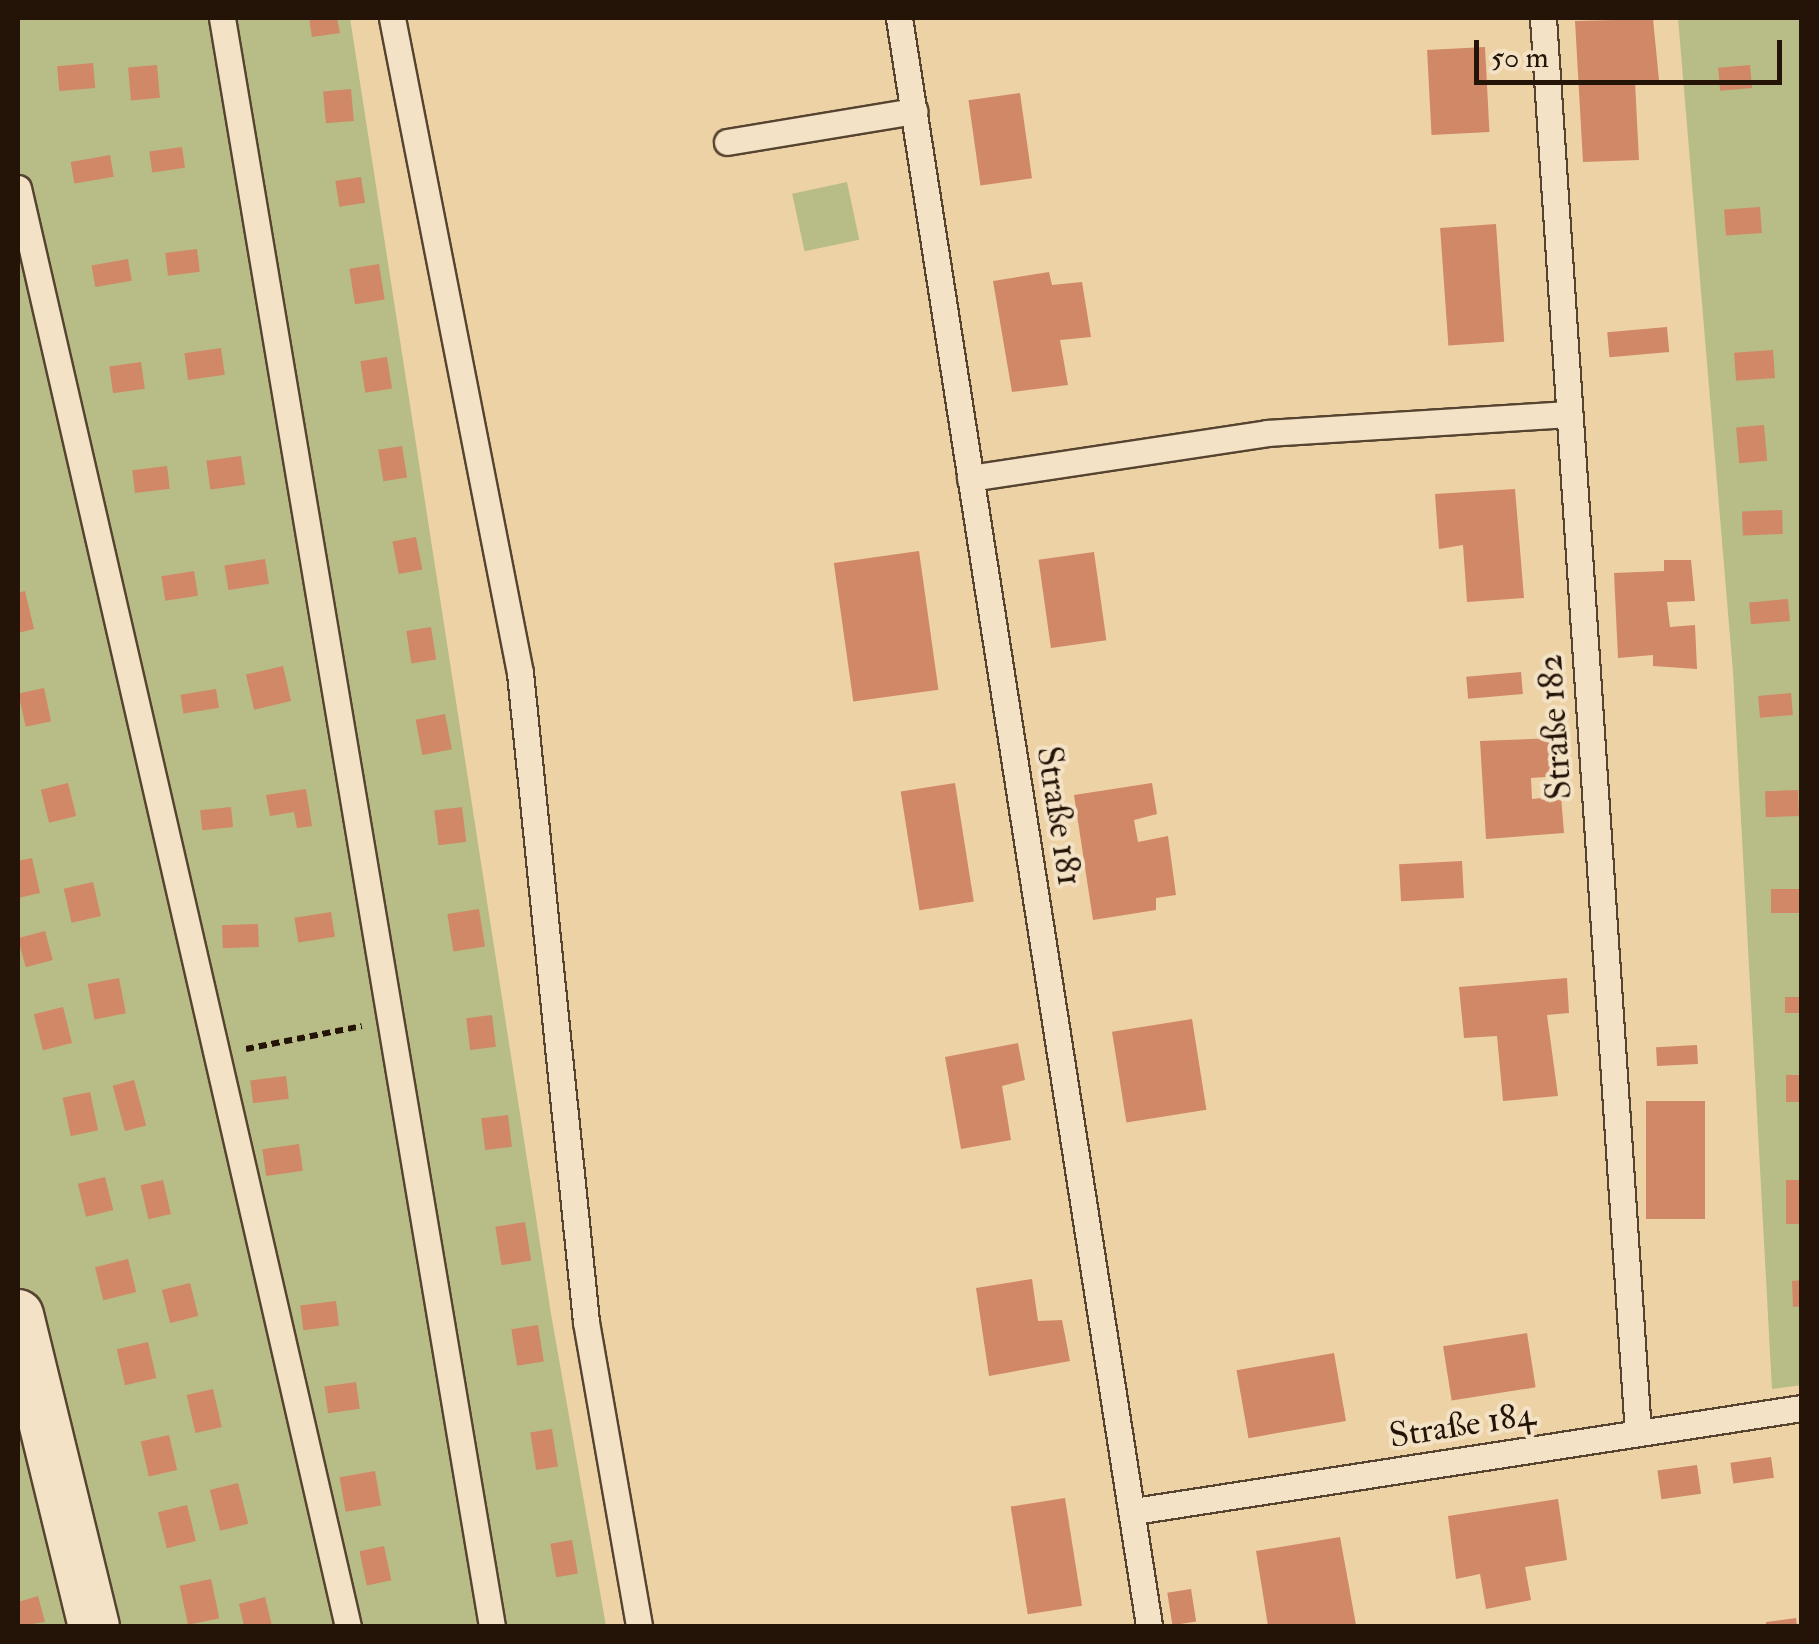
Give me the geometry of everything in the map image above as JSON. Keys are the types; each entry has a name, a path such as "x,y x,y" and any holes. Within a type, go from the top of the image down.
{"street":[{"path":"18,1316 94,1626"}],"lane":[{"path":"222,18 492,1626"},
{"path":"392,18 520,673 586,1322 639,1626"},
{"name":"Straße 181","path":"899,18 1149,1626"},
{"name":"Straße 182","path":"1543,18 1638,1432"},
{"path":"727,142 914,111"},
{"path":"18,188 220,1054 348,1626"},
{"path":"970,478 1268,432 1568,414"},
{"name":"Straße 184","path":"1134,1511 1802,1408"}],"path":[{"path":"220,1054 388,1021"}],"green space":[{"path":"18,18 350,18 551,1314 606,1626 18,1626"},
{"path":"1678,18 1801,18 1802,1385 1772,1389 1733,672"},
{"path":"847,182 859,240 804,251 792,194"}],"building":[{"path":"309,18 337,18 340,33 312,37"},
{"path":"1653,19 1659,80 1635,82 1639,160 1583,162 1575,21"},
{"path":"1485,47 1489,132 1432,135 1427,50"},
{"path":"93,63 95,88 59,91 57,66"},
{"path":"157,65 160,98 131,100 128,68"},
{"path":"1750,65 1752,88 1720,91 1718,68"},
{"path":"351,89 354,121 326,123 323,91"},
{"path":"1020,93 1032,178 980,185 969,100"},
{"path":"182,147 185,168 152,172 149,152"},
{"path":"110,155 114,177 74,184 71,162"},
{"path":"361,177 365,203 339,207 335,181"},
{"path":"1760,207 1762,233 1726,235 1724,210"},
{"path":"1496,224 1504,342 1448,346 1440,228"},
{"path":"197,249 200,272 168,276 165,253"},
{"path":"128,259 132,281 95,287 92,265"},
{"path":"379,264 385,300 355,304 349,269"},
{"path":"1049,272 1052,285 1082,282 1091,337 1060,340 1068,385 1012,392 993,281"},
{"path":"1667,327 1669,352 1609,357 1607,332"},
{"path":"221,348 225,375 188,380 184,353"},
{"path":"1773,350 1775,378 1736,381 1734,353"},
{"path":"387,357 392,389 365,393 360,361"},
{"path":"141,362 145,389 113,393 109,366"},
{"path":"1764,425 1767,461 1739,463 1736,427"},
{"path":"402,446 407,478 383,481 378,450"},
{"path":"241,456 245,485 210,490 206,461"},
{"path":"167,466 170,489 135,493 132,470"},
{"path":"1515,489 1524,598 1467,602 1463,545 1439,549 1435,494"},
{"path":"1782,510 1783,534 1743,535 1742,511"},
{"path":"416,537 422,569 399,574 392,542"},
{"path":"919,551 938,690 853,702 834,563"},
{"path":"1094,552 1106,640 1051,648 1039,560"},
{"path":"265,559 269,584 228,590 225,565"},
{"path":"1664,560 1691,560 1695,601 1667,602 1670,627 1695,625 1697,669 1653,666 1653,655 1618,658 1614,573 1664,571"},
{"path":"194,571 198,596 165,601 161,576"},
{"path":"25,591 34,629 18,633 18,593"},
{"path":"1788,599 1790,621 1751,624 1749,602"},
{"path":"431,627 436,660 411,664 406,631"},
{"path":"283,666 291,701 254,710 246,675"},
{"path":"1521,672 1523,694 1468,699 1466,677"},
{"path":"44,688 51,721 26,727 19,693"},
{"path":"216,689 219,708 183,713 180,695"},
{"path":"1791,693 1793,715 1760,718 1758,696"},
{"path":"445,714 452,749 422,755 416,720"},
{"path":"1557,738 1559,776 1531,778 1532,799 1561,796 1564,833 1486,839 1480,741"},
{"path":"68,783 76,816 49,823 41,790"},
{"path":"955,783 974,902 919,910 901,792"},
{"path":"1152,783 1157,814 1134,820 1138,842 1168,836 1176,895 1156,898 1156,910 1093,920 1074,795"},
{"path":"306,789 312,826 297,828 294,812 270,816 266,795"},
{"path":"1798,790 1799,816 1766,817 1765,791"},
{"path":"231,807 233,827 202,830 200,810"},
{"path":"462,807 466,842 438,845 434,810"},
{"path":"32,858 40,893 18,898 18,861"},
{"path":"1462,861 1464,898 1401,901 1399,864"},
{"path":"93,882 101,916 72,923 64,889"},
{"path":"1771,889 1802,889 1802,913 1771,913"},
{"path":"479,909 485,947 453,952 447,914"},
{"path":"331,912 335,937 298,942 294,918"},
{"path":"258,924 259,947 223,948 222,925"},
{"path":"45,931 53,960 26,967 18,938"},
{"path":"119,978 126,1013 94,1019 88,984"},
{"path":"1567,978 1569,1013 1547,1015 1558,1096 1503,1101 1497,1036 1464,1038 1459,987"},
{"path":"1785,997 1802,997 1802,1013 1785,1013"},
{"path":"63,1007 72,1043 43,1050 34,1014"},
{"path":"492,1015 496,1047 470,1050 466,1018"},
{"path":"1192,1019 1206,1110 1126,1123 1112,1032"},
{"path":"1018,1043 1025,1080 1002,1086 1011,1140 961,1149 945,1057"},
{"path":"1697,1045 1698,1064 1657,1066 1656,1047"},
{"path":"1786,1075 1802,1075 1802,1102 1786,1102"},
{"path":"286,1076 289,1099 253,1103 250,1080"},
{"path":"134,1080 146,1125 125,1131 113,1086"},
{"path":"90,1092 98,1130 71,1136 63,1098"},
{"path":"1646,1101 1705,1101 1705,1219 1646,1219"},
{"path":"508,1115 512,1147 485,1150 481,1118"},
{"path":"299,1144 303,1171 266,1176 262,1149"},
{"path":"105,1177 113,1210 86,1217 78,1184"},
{"path":"163,1180 171,1214 148,1219 141,1185"},
{"path":"1786,1180 1802,1180 1802,1224 1786,1224"},
{"path":"525,1222 531,1261 501,1265 495,1227"},
{"path":"128,1259 136,1292 103,1300 95,1267"},
{"path":"1032,1279 1038,1321 1062,1320 1070,1361 989,1376 976,1288"},
{"path":"1802,1280 1802,1306 1793,1307 1792,1281"},
{"path":"190,1283 198,1316 170,1323 162,1290"},
{"path":"336,1301 339,1326 303,1330 300,1305"},
{"path":"538,1325 544,1362 517,1366 511,1329"},
{"path":"1527,1333 1536,1387 1452,1401 1443,1346"},
{"path":"148,1342 156,1378 125,1385 117,1349"},
{"path":"1334,1353 1346,1421 1248,1438 1237,1370"},
{"path":"356,1382 360,1409 328,1413 324,1386"},
{"path":"213,1389 222,1427 195,1433 187,1395"},
{"path":"552,1429 558,1467 536,1470 530,1432"},
{"path":"169,1435 177,1470 149,1477 141,1442"},
{"path":"1771,1457 1774,1478 1733,1484 1730,1463"},
{"path":"1697,1465 1701,1494 1661,1499 1657,1471"},
{"path":"375,1471 381,1505 346,1512 340,1477"},
{"path":"238,1483 248,1524 220,1531 210,1490"},
{"path":"1065,1498 1082,1606 1028,1614 1011,1507"},
{"path":"1558,1499 1567,1560 1525,1567 1531,1600 1486,1609 1480,1574 1456,1579 1448,1516"},
{"path":"187,1505 196,1541 167,1548 158,1512"},
{"path":"1340,1537 1356,1625 1268,1626 1256,1551"},
{"path":"572,1540 578,1573 556,1577 550,1544"},
{"path":"384,1546 391,1580 367,1585 360,1551"},
{"path":"211,1579 219,1618 188,1625 180,1586"},
{"path":"1191,1589 1196,1622 1172,1625 1167,1593"},
{"path":"38,1596 45,1622 18,1626 18,1602"},
{"path":"265,1597 272,1626 244,1626 239,1604"},
{"path":"1796,1618 1797,1626 1766,1626 1766,1622"}]}
